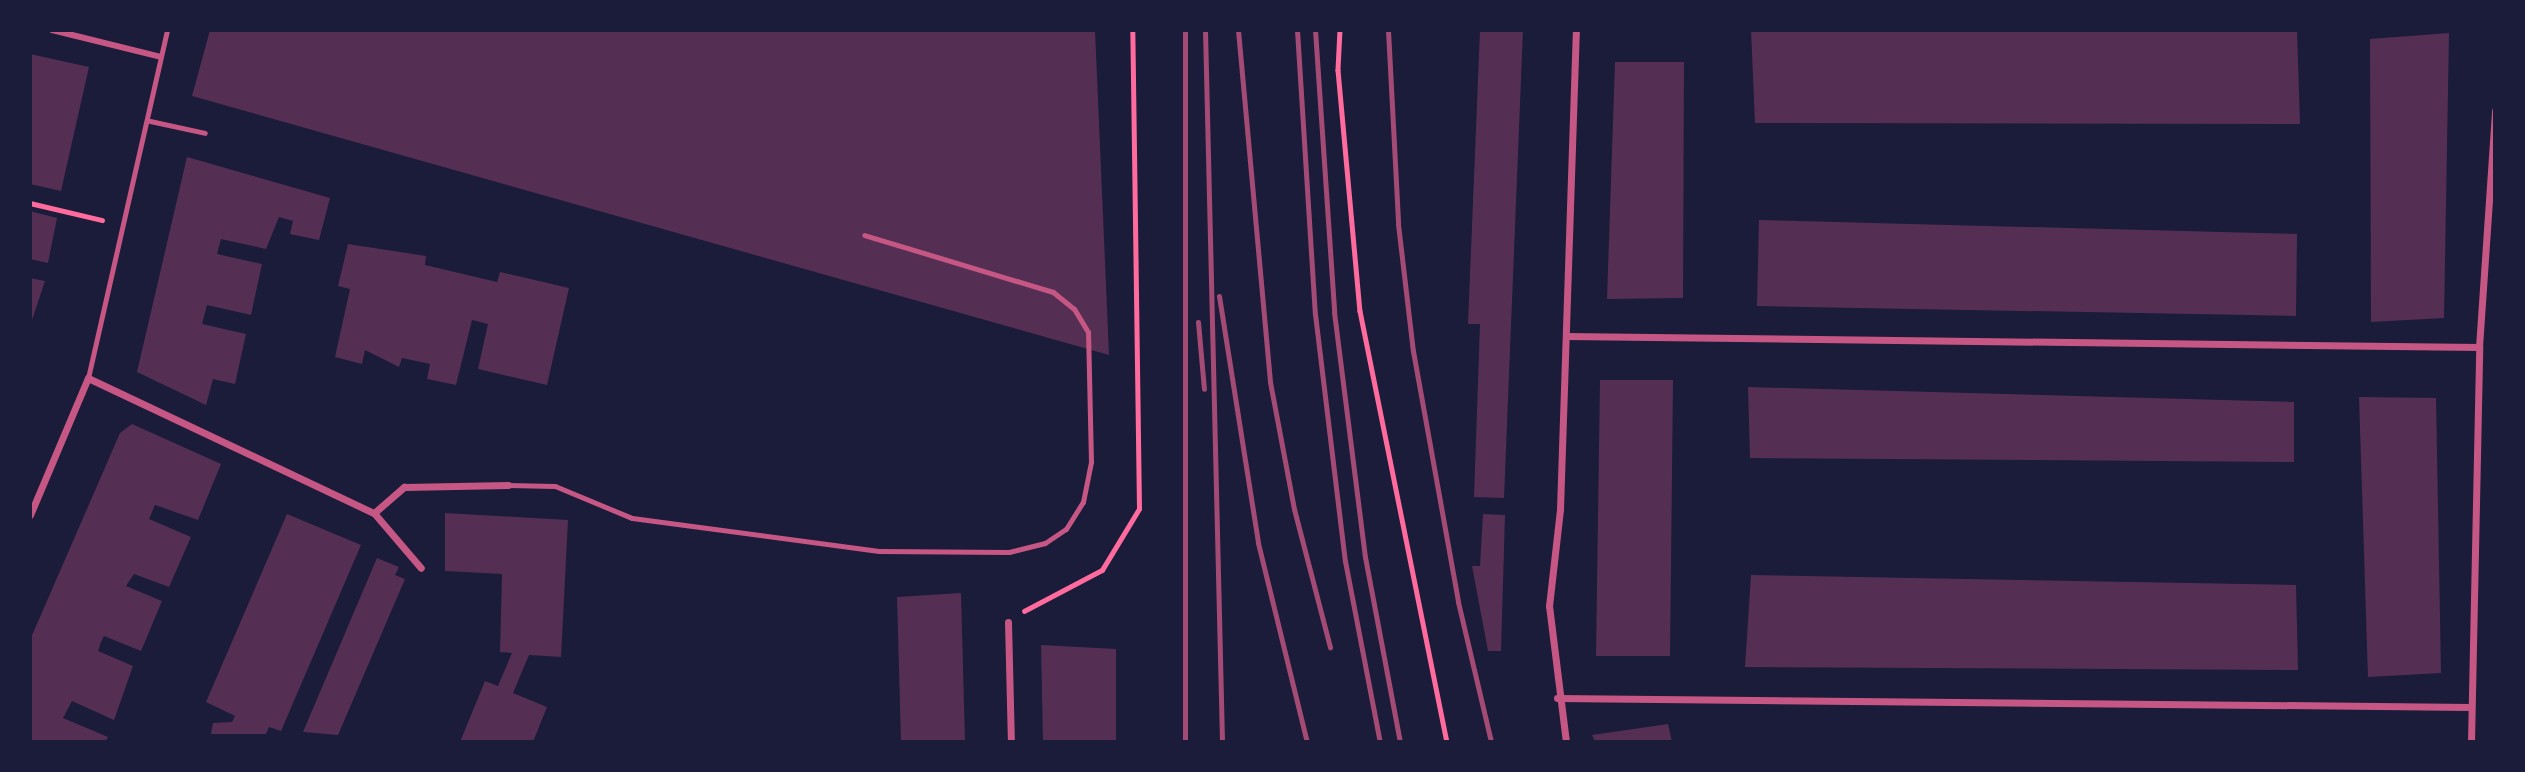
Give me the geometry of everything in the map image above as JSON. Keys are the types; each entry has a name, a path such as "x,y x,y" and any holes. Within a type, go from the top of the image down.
{"street":[{"path":"52,30 161,57"},
{"path":"1566,742 1557,698 1549,606 1560,509 1576,30"},
{"path":"2471,742 2479,347 2495,111"},
{"path":"1566,336 2479,347"},
{"path":"30,515 88,378 374,513 421,568"},
{"path":"374,513 404,487 508,485"},
{"path":"1008,622 1011,742"},
{"path":"1557,698 2470,707"}],"lane":[{"path":"88,378 150,121 167,30"},
{"path":"150,121 205,134"},
{"path":"508,485 555,486 632,519 879,551 1009,552 1045,543 1066,529 1083,502 1091,462 1088,332 1074,309 1053,292 864,235"}],"path":[{"path":"1040,600 1102,570 1139,509 1132,30"},
{"path":"1340,30 1338,71 1360,311 1447,742"},
{"path":"30,203 124,226"}],"building":[{"path":"210,30 1095,30 1109,355 192,96"},
{"path":"1480,30 1523,30 1504,498 1474,497 1480,324 1468,324"},
{"path":"1751,30 2297,30 2300,124 1755,123"},
{"path":"2449,33 2444,318 2371,322 2370,39"},
{"path":"30,54 89,67 61,191 30,184"},
{"path":"1615,62 1684,62 1683,298 1607,299"},
{"path":"187,157 330,198 319,240 290,234 293,221 279,217 266,249 221,239 217,254 262,264 251,315 207,305 202,324 246,334 235,384 213,379 206,405 137,372"},
{"path":"30,211 57,218 48,263 30,259"},
{"path":"1759,220 2297,234 2296,316 1757,306"},
{"path":"348,244 426,256 425,265 497,282 500,272 569,288 547,385 478,369 488,324 472,320 456,385 427,379 430,364 402,358 399,367 365,350 362,364 335,357 350,289 338,286"},
{"path":"30,278 45,281 30,326"},
{"path":"1600,380 1673,380 1670,656 1596,656"},
{"path":"1748,387 2294,402 2294,462 1750,458"},
{"path":"2359,397 2436,398 2441,673 2368,677"},
{"path":"132,424 221,464 198,520 155,505 149,519 191,537 169,587 134,574 126,586 162,601 141,651 104,636 101,642 98,651 133,666 114,720 72,701 63,718 108,737 105,742 30,742 30,640 120,433"},
{"path":"445,513 568,520 561,657 529,655 513,693 547,707 533,742 460,742 485,681 498,686 512,653 500,652 502,574 445,571"},
{"path":"287,514 361,545 281,731 269,727 266,734 211,734 213,723 232,722 235,716 206,702"},
{"path":"1483,514 1505,515 1501,651 1488,651 1472,566 1480,566"},
{"path":"377,558 399,567 395,575 405,579 338,735 303,732"},
{"path":"1751,575 2296,585 2298,670 1745,667"},
{"path":"961,593 965,742 901,742 897,597"},
{"path":"1041,645 1116,649 1116,742 1043,742"},
{"path":"1668,724 1672,742 1595,742 1592,735"}],"railway":[{"path":"1185,30 1185,742"},
{"path":"1205,30 1222,742"},
{"path":"1238,30 1270,382 1294,509 1330,647"},
{"path":"1297,30 1315,314 1345,561 1380,742"},
{"path":"1315,30 1334,312 1365,557 1400,742"},
{"path":"1388,30 1398,224 1413,351 1458,602 1491,742"},
{"path":"1219,296 1258,543 1307,742"},
{"path":"1198,322 1204,389"}]}
